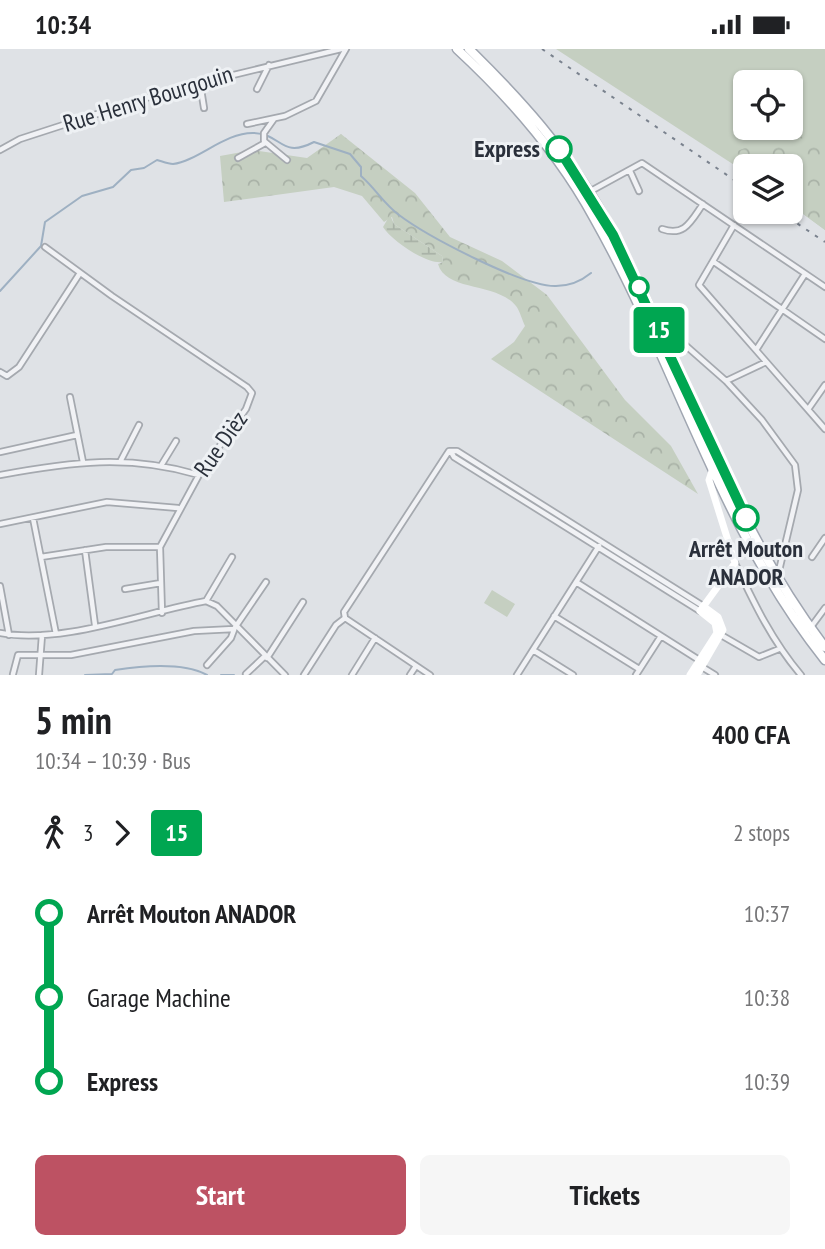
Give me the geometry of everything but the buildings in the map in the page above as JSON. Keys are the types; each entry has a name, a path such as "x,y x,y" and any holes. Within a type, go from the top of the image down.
{"main road":[{"path":"457,49 533,129 581,197 647,324 713,468 771,585 825,660"},
{"path":"469,49 544,129 589,192 613,235 666,345 746,518 778,577 825,647"},
{"path":"697,675 722,624 702,608 735,563 709,480 713,468"},
{"path":"690,675 701,664"}],"street":[{"name":"Rue Henry Bourgouin","path":"0,150 20,139 200,83 341,49"},
{"path":"247,124 275,118 316,101 346,49"},
{"path":"257,89 269,65"},
{"path":"200,83 204,108"},
{"path":"264,142 264,133 275,118"},
{"path":"238,158 264,142"},
{"path":"264,142 287,160"},
{"path":"589,192 642,163 825,287"},
{"path":"630,171 639,191"},
{"path":"662,229 678,232 684,230 703,204"},
{"path":"733,225 699,285 825,429"},
{"path":"0,372 7,376 19,367 80,273 45,247"},
{"path":"713,262 825,339"},
{"name":"Rue Dièz","path":"80,273 247,387 251,393 246,409 178,508 160,547 162,613"},
{"path":"756,350 805,274"},
{"path":"666,345 677,342 684,344 726,381 762,419 795,465 798,490 778,577"},
{"path":"726,381 767,362"},
{"path":"809,408 825,385"},
{"path":"70,397 83,463"},
{"path":"121,460 139,425"},
{"path":"0,452 77,435"},
{"path":"162,464 176,441"},
{"path":"451,451 454,457 702,608"},
{"path":"430,675 345,618 344,612 443,457 451,451 457,451 602,541 702,608"},
{"path":"0,475 121,460 162,464 199,475"},
{"path":"0,524 107,502 178,508"},
{"path":"33,518 56,634"},
{"path":"811,557 825,538"},
{"path":"517,675 602,541"},
{"path":"41,557 85,550 160,547"},
{"path":"85,550 94,625"},
{"path":"206,601 232,557"},
{"path":"735,563 779,649 801,675"},
{"path":"207,664 231,638 266,582"},
{"path":"576,582 715,675"},
{"path":"125,589 161,583"},
{"path":"0,586 9,635"},
{"path":"0,633 56,634 162,613 206,601 217,606 285,675"},
{"path":"246,674 266,657 303,602"},
{"path":"810,628 825,608"},
{"path":"554,616 639,669"},
{"path":"304,675 336,625 345,618"},
{"path":"13,674 18,655 71,655 194,631 236,628"},
{"path":"719,634 759,656 779,649"},
{"path":"39,675 42,635"},
{"path":"636,675 660,636"},
{"path":"352,675 375,638"},
{"path":"533,650 573,675"},
{"path":"410,675 416,666"}],"green space":[{"path":"556,49 825,49 825,230 803,214 803,154 733,154 733,164"},
{"path":"825,132 825,230 803,214 803,154 733,154 733,163 724,156 745,148 785,140 803,140 803,136"},
{"path":"341,134 415,193 450,237 502,261 547,295 625,400 671,446 698,494 491,359 514,342 525,326 516,306 497,293 451,279 443,273 438,264 443,262 442,256 394,224 392,217 384,222 362,196 334,187 224,202 220,156 253,150 307,158"},
{"path":"390,215 394,224 442,256 443,262 419,256 394,239 383,227"},
{"path":"492,590 515,604 507,617 484,603"}],"waterway":[{"path":"0,291 41,246 45,222 82,196 113,187 131,170 144,168 157,160 171,164 182,162 233,137 254,133 271,137 288,147 303,147 314,142 350,154 361,167 361,176 399,215 452,247 499,270 541,284 556,286 575,283 591,273"},
{"path":"85,675 112,674 115,670 162,666 186,668 207,675"},
{"path":"221,675 234,675"}],"railway":[{"path":"542,49 733,179"},
{"path":"798,224 825,242"}],"bus line":[{"name":"15","path":"559,149 589,192 613,235 746,518"}],"place":[{"name":"Express","path":"559,149"},
{"name":"Arrêt Mouton ANADOR","path":"746,518"}]}
